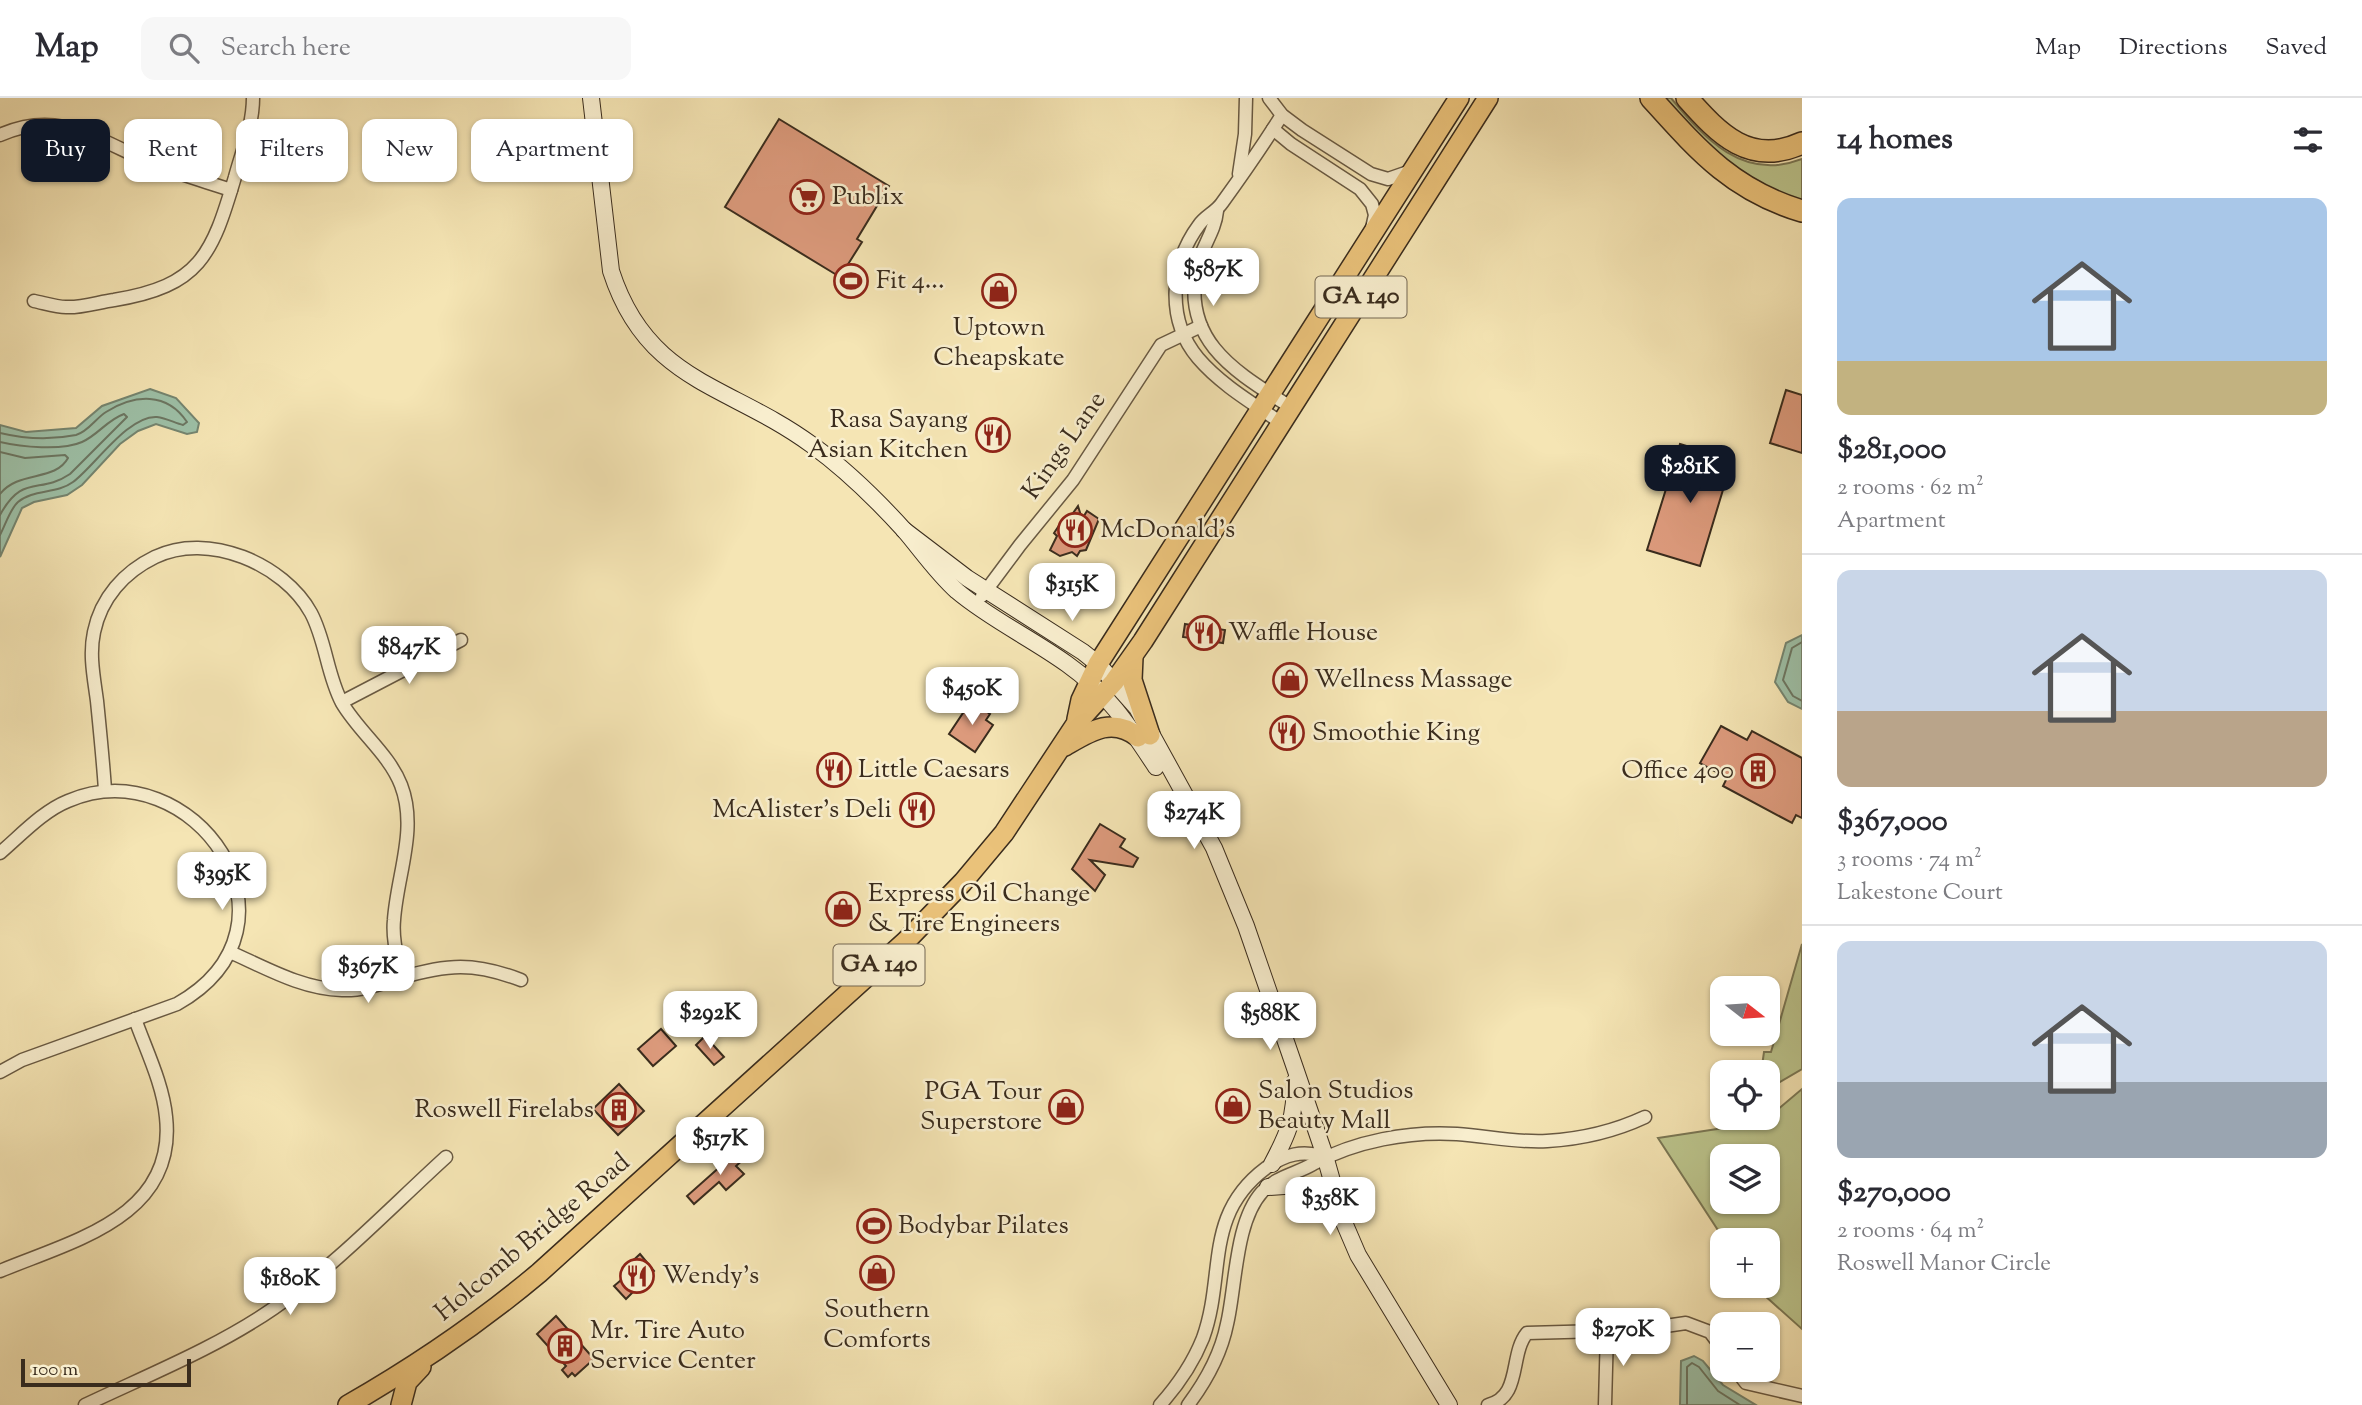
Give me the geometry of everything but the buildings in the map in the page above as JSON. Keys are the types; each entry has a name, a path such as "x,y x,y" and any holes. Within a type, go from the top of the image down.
{"highway":[{"path":"1651,98 1717,168 1768,199 1802,211"},
{"path":"1687,98 1720,133 1744,147 1775,151 1802,143"}],"main road":[{"name":"Holcomb Bridge Road","path":"363,1403 492,1312 554,1260 913,933 963,882 1004,833 1061,749 1265,401 1459,98"},
{"name":"Holcomb Bridge Road","path":"1101,681 1133,657 1488,98"},
{"path":"1133,657 1132,680 1144,736"},
{"path":"1061,749 1085,734 1108,726 1125,728 1144,736"},
{"path":"401,1405 407,1382 428,1358"}],"street":[{"path":"34,301 67,308 143,295 165,288 186,275 205,255 217,234 251,120 253,98"},
{"path":"591,98 611,271 617,291 640,331 653,347 687,374 810,443 848,475 904,530 941,576 976,606 1068,664 1101,681"},
{"path":"1238,180 1245,134 1246,98"},
{"path":"1269,98 1282,115 1371,174 1388,179 1412,170"},
{"path":"1282,115 1217,211 1200,223 1180,261 1175,297 1182,333 1190,348 1213,374 1265,401 1287,416"},
{"path":"0,135 34,125 56,124 85,131 157,165 231,190"},
{"path":"1273,129 1367,196 1375,215 1372,233"},
{"path":"1217,211 1216,227 1198,264 1195,279 1200,326 1224,361 1265,401 1287,416"},
{"name":"Kings Lane","path":"976,606 1020,545 1061,498 1161,345 1200,326"},
{"path":"904,530 986,591 1024,614 1101,681 1144,736 1155,766 1197,818 1231,887 1325,1156 1339,1206 1359,1255 1449,1405"},
{"path":"106,790 92,661 94,630 102,606 117,584 136,567 159,555 187,549 217,550 259,565 284,580 300,596 312,615 328,671 342,702 392,768 406,800 408,835 393,924 402,978"},
{"path":"342,702 461,640"},
{"path":"0,853 56,807 86,794 106,790 134,792 164,803 199,825 218,844 232,870 239,896 239,925 230,952 216,975 196,994 135,1020 22,1060 0,1072"},
{"path":"230,952 297,982 325,989 361,989 447,966 489,968 520,980"},
{"path":"0,1270 120,1219 147,1192 159,1171 164,1152 166,1115 135,1020"},
{"path":"1272,1164 1290,1131 1295,1108 1295,1068"},
{"path":"1188,1405 1208,1374 1227,1326 1243,1232 1251,1211 1262,1192 1284,1175 1313,1164 1325,1156 1376,1141 1434,1134 1546,1141 1609,1131 1645,1117"},
{"path":"1160,1405 1187,1372 1203,1336 1228,1212 1249,1181 1272,1164 1301,1151 1325,1156"},
{"path":"85,1405 229,1336 273,1309 300,1289 446,1157"},
{"path":"1268,1187 1299,1185 1339,1206"},
{"path":"1488,1405 1496,1403 1513,1382 1521,1345 1527,1333 1638,1330 1686,1323 1710,1332"},
{"path":"1605,1405 1607,1331"},
{"path":"1745,1382 1802,1396"}],"shaded area":[{"path":"1659,98 1671,98 1711,141 1743,160 1761,165 1781,165 1802,159 1802,205 1730,170"},
{"path":"1802,944 1802,1069 1780,1082 1780,1060 1763,1060 1764,1052 1771,1052 1773,1046 1780,1046 1780,1021"},
{"path":"1802,1089 1802,1329 1767,1298 1780,1298 1780,1228 1717,1228 1658,1138 1710,1130 1780,1130 1780,1108"}],"water":[{"path":"150,389 176,398 199,423 197,432 187,434 156,424 138,431 120,444 82,485 67,495 34,502 22,508 0,557 0,425 26,432 76,428 102,406"},
{"path":"1802,635 1802,709 1788,702 1775,682 1786,643"},
{"path":"1694,1356 1703,1361 1710,1369 1710,1382 1720,1382 1756,1405 1680,1405 1681,1361"}],"place":[{"name":"Publix","path":"807,197"},
{"name":"Fit 4...","path":"851,281"},
{"name":"Uptown Cheapskate","path":"999,291"},
{"name":"Rasa Sayang Asian Kitchen","path":"993,435"},
{"name":"McDonald's","path":"1075,530"},
{"name":"Waffle House","path":"1204,633"},
{"name":"Wellness Massage","path":"1290,680"},
{"name":"Smoothie King","path":"1287,733"},
{"name":"Little Caesars","path":"834,770"},
{"name":"Office 400","path":"1758,771"},
{"name":"McAlister's Deli","path":"917,810"},
{"name":"Express Oil Change & Tire Engineers","path":"843,909"},
{"name":"Salon Studios Beauty Mall","path":"1233,1106"},
{"name":"PGA Tour Superstore","path":"1066,1107"},
{"name":"Roswell Firelabs","path":"619,1110"},
{"name":"Bodybar Pilates","path":"874,1226"},
{"name":"Southern Comforts","path":"877,1273"},
{"name":"Wendy's","path":"637,1276"},
{"name":"Mr. Tire Auto Service Center","path":"565,1346"}]}
